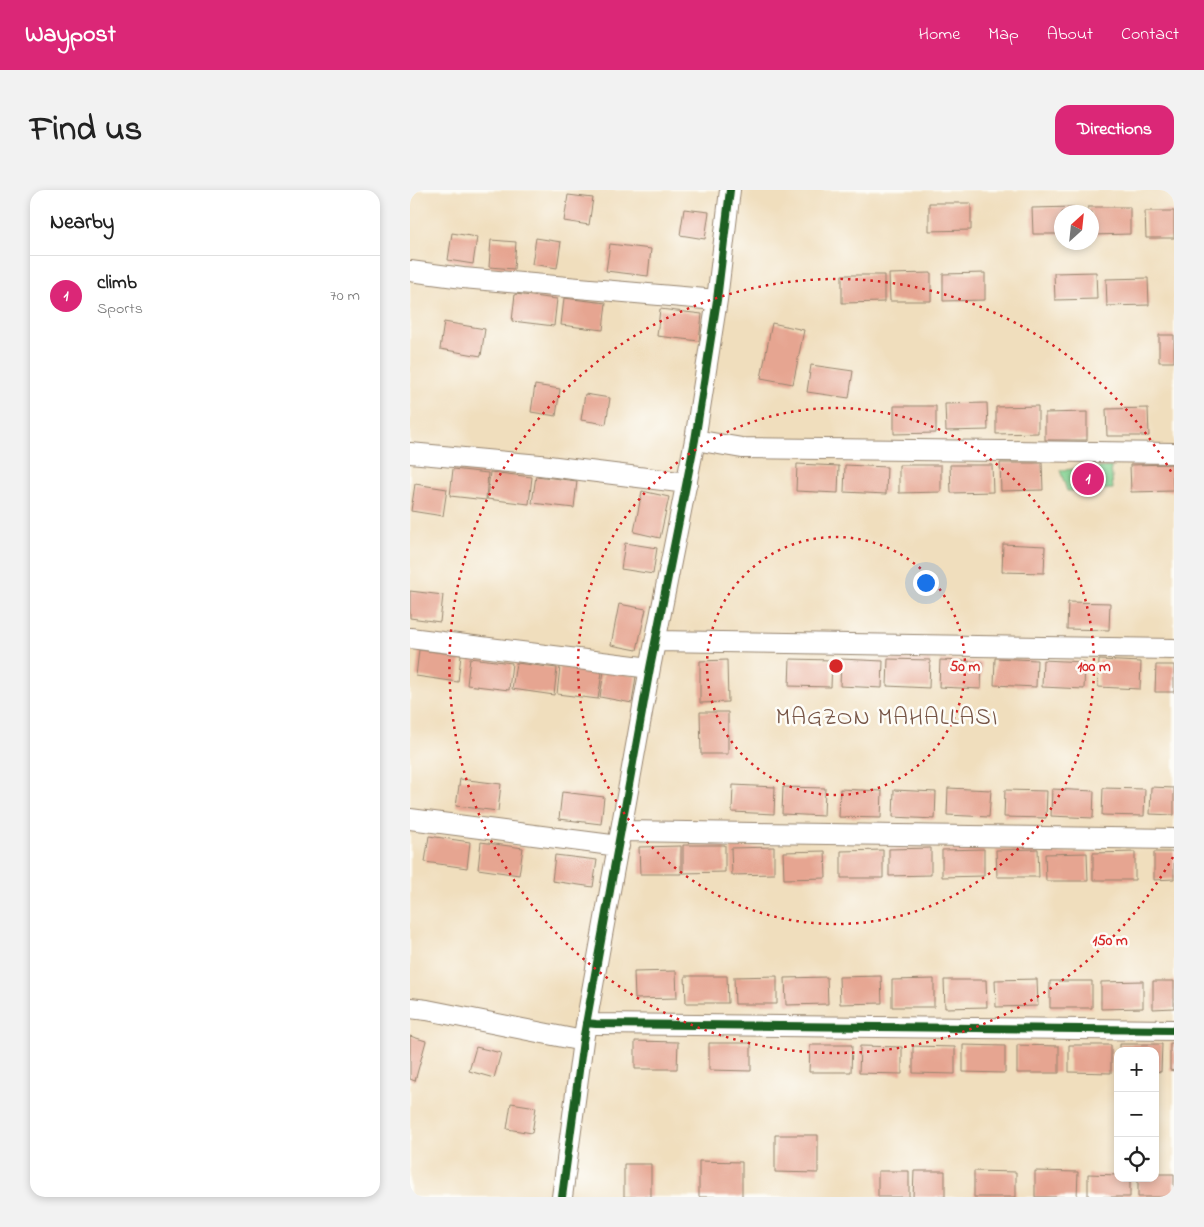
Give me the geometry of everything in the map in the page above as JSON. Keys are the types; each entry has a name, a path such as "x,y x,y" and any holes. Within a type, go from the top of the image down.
{"street":[{"path":"562,1197 585,1032 650,668 695,440 717,300 730,190"},
{"path":"410,271 462,278 717,300"},
{"path":"695,440 742,448 1174,453"},
{"path":"410,453 540,465 687,483"},
{"path":"410,638 650,668"},
{"path":"656,641 1174,649"},
{"path":"410,819 621,838 1174,838"},
{"path":"410,1008 585,1032 596,1024 1174,1030"}],"green space":[{"path":"1111,467 1113,489 1067,491 1060,470"}],"building":[{"path":"568,195 593,198 589,225 564,221"},
{"path":"929,203 971,203 971,230 929,231"},
{"path":"1054,207 1054,234 1033,234 1032,208"},
{"path":"1099,207 1130,207 1130,234 1099,235"},
{"path":"684,209 709,212 705,239 680,235"},
{"path":"1145,211 1174,211 1174,238 1146,238"},
{"path":"452,233 477,237 473,264 448,260"},
{"path":"536,238 561,242 557,268 532,264"},
{"path":"491,240 516,242 514,269 489,267"},
{"path":"610,244 651,249 648,276 606,271"},
{"path":"1096,272 1097,299 1055,300 1054,273"},
{"path":"931,273 931,301 890,301 889,274"},
{"path":"985,273 985,300 943,301 943,274"},
{"path":"842,275 884,275 884,302 842,303"},
{"path":"1148,278 1149,305 1107,306 1106,279"},
{"path":"515,294 557,299 554,326 512,321"},
{"path":"564,298 606,303 603,330 561,325"},
{"path":"660,309 702,314 699,341 657,336"},
{"path":"444,322 485,329 481,356 440,349"},
{"path":"772,323 804,330 793,384 761,378"},
{"path":"1159,335 1174,335 1174,362 1159,362"},
{"path":"811,365 853,371 849,398 807,392"},
{"path":"535,385 560,389 556,416 531,412"},
{"path":"585,394 610,398 606,424 581,420"},
{"path":"987,403 988,430 946,431 945,404"},
{"path":"894,406 936,406 936,433 894,434"},
{"path":"1038,406 1038,433 996,434 996,407"},
{"path":"1148,408 1149,436 1107,436 1106,409"},
{"path":"1087,412 1087,440 1045,440 1045,413"},
{"path":"1000,463 1042,463 1043,490 1001,491"},
{"path":"797,464 839,466 838,493 796,491"},
{"path":"1172,464 1173,491 1131,492 1130,465"},
{"path":"845,465 887,467 886,494 844,492"},
{"path":"899,465 941,465 941,492 899,493"},
{"path":"950,465 992,465 993,492 951,493"},
{"path":"453,469 488,473 486,500 450,496"},
{"path":"490,472 532,477 529,504 487,499"},
{"path":"536,476 577,481 574,508 532,503"},
{"path":"415,484 447,489 443,516 411,511"},
{"path":"642,491 669,497 660,538 634,532"},
{"path":"625,543 657,548 653,574 621,569"},
{"path":"1003,544 1045,546 1044,573 1002,572"},
{"path":"410,591 443,595 440,622 410,618"},
{"path":"1068,602 1110,603 1109,630 1067,629"},
{"path":"619,604 646,609 637,650 611,645"},
{"path":"419,650 461,655 458,682 416,676"},
{"path":"470,658 512,663 509,690 467,685"},
{"path":"995,658 1037,660 1036,687 994,685"},
{"path":"790,659 832,660 831,687 789,686"},
{"path":"841,659 883,661 882,688 840,686"},
{"path":"888,659 930,660 929,688 887,686"},
{"path":"727,660 728,702 700,703 700,661"},
{"path":"940,660 982,662 981,689 939,687"},
{"path":"1043,660 1085,662 1084,689 1042,687"},
{"path":"1099,660 1141,662 1140,689 1098,687"},
{"path":"516,663 557,668 554,695 512,689"},
{"path":"1156,665 1174,665 1174,692 1155,692"},
{"path":"560,667 602,672 598,699 557,694"},
{"path":"604,671 636,676 632,703 600,697"},
{"path":"700,712 728,712 728,754 701,754"},
{"path":"460,779 501,784 498,811 456,806"},
{"path":"733,785 775,787 774,814 732,812"},
{"path":"783,787 825,788 824,816 782,814"},
{"path":"1151,787 1174,788 1174,815 1150,814"},
{"path":"948,788 991,790 989,817 947,815"},
{"path":"1103,788 1145,789 1144,816 1102,815"},
{"path":"840,789 882,791 881,818 839,817"},
{"path":"1052,789 1094,791 1093,818 1051,816"},
{"path":"894,790 936,792 935,819 893,817"},
{"path":"1005,790 1047,791 1046,818 1004,817"},
{"path":"562,792 604,797 601,824 559,819"},
{"path":"429,836 470,842 467,868 425,862"},
{"path":"481,842 523,848 519,875 478,869"},
{"path":"683,845 725,845 725,872 683,873"},
{"path":"681,846 681,874 640,874 639,847"},
{"path":"774,847 774,874 732,875 731,848"},
{"path":"931,848 931,875 889,876 889,849"},
{"path":"984,849 984,876 942,877 942,850"},
{"path":"1038,849 1039,877 997,877 996,850"},
{"path":"883,850 883,878 841,878 841,851"},
{"path":"825,851 826,878 784,879 783,852"},
{"path":"1135,852 1135,880 1093,880 1093,853"},
{"path":"1154,852 1174,852 1174,879 1154,880"},
{"path":"1087,853 1088,881 1046,881 1045,854"},
{"path":"555,855 597,860 593,887 552,881"},
{"path":"676,971 677,998 635,999 634,972"},
{"path":"685,976 727,976 728,1003 686,1003"},
{"path":"777,976 777,1004 735,1004 734,977"},
{"path":"881,976 882,1003 840,1004 839,977"},
{"path":"827,977 828,1004 786,1005 785,978"},
{"path":"934,979 934,1007 892,1007 892,980"},
{"path":"1037,979 1038,1006 996,1007 995,980"},
{"path":"944,980 986,980 987,1007 945,1008"},
{"path":"1050,981 1092,981 1092,1008 1050,1008"},
{"path":"1143,981 1143,1008 1101,1009 1101,982"},
{"path":"1153,981 1174,981 1174,1008 1153,1009"},
{"path":"410,1036 426,1041 415,1081 410,1079"},
{"path":"635,1041 678,1042 677,1069 635,1069"},
{"path":"709,1043 751,1043 751,1071 709,1070"},
{"path":"1170,1043 1174,1043 1174,1071 1170,1070"},
{"path":"1120,1044 1162,1044 1161,1072 1159,1072 1159,1047 1120,1047"},
{"path":"810,1045 852,1045 851,1072 809,1072"},
{"path":"963,1045 1005,1046 1005,1073 963,1072"},
{"path":"1017,1045 1059,1046 1059,1073 1017,1073"},
{"path":"1069,1045 1111,1045 1111,1073 1069,1072"},
{"path":"860,1046 902,1047 902,1074 859,1073"},
{"path":"913,1046 955,1047 955,1074 913,1073"},
{"path":"476,1047 501,1053 494,1078 469,1071"},
{"path":"511,1103 536,1107 532,1133 507,1129"},
{"path":"775,1135 818,1135 818,1173 775,1172"},
{"path":"699,1161 742,1162 742,1197 699,1197"},
{"path":"624,1164 651,1164 651,1197 624,1197"},
{"path":"878,1171 909,1171 909,1197 878,1197"},
{"path":"914,1171 945,1171 945,1197 913,1197"},
{"path":"974,1171 1016,1172 1016,1197 974,1197"},
{"path":"1035,1171 1078,1172 1077,1197 1035,1197"},
{"path":"1088,1174 1114,1175 1114,1182 1130,1182 1130,1197 1088,1197"},
{"path":"1159,1174 1174,1174 1174,1197 1138,1197 1138,1182 1159,1182"}],"cycle path":[{"path":"562,1197 583,1041 650,668 695,440 717,300 730,190"},
{"path":"586,1023 1174,1030"}],"place":[{"name":"climb","path":"1088,479"}],"district":[{"name":"MAGZON MAHALLASI","path":"887,716"}]}
